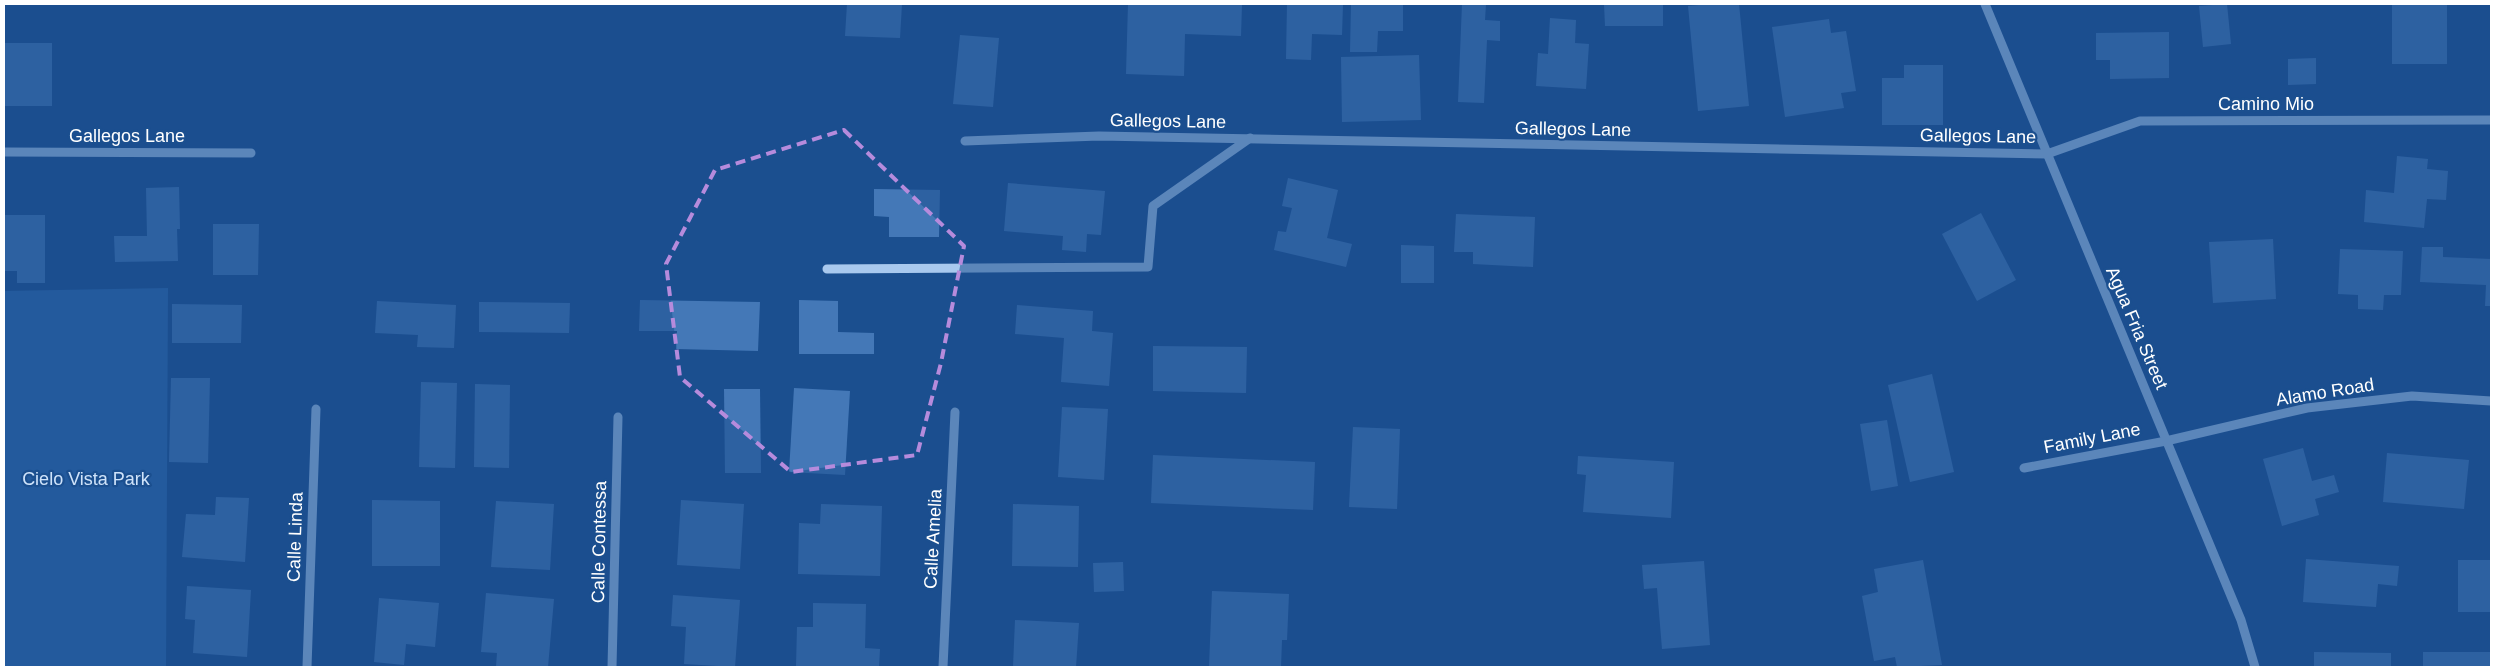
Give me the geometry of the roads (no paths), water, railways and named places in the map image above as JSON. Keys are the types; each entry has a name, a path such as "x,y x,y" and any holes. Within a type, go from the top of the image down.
{"street":[{"name":"Agua Fria Street","path":"1985,4 2241,620 2255,667"},
{"name":"Camino Mio","path":"2047,154 2140,121 2491,120"},
{"name":"Gallegos Lane","path":"965,141 1099,136 2047,154"},
{"path":"827,269 1148,267 1153,206 1250,138"},
{"name":"Gallegos Lane","path":"4,152 251,153"},
{"name":"Alamo Road","path":"2166,441 2307,408 2412,396 2491,400"},
{"name":"Calle Linda","path":"308,667 316,408"},
{"name":"Calle Amelia","path":"943,667 955,412"},
{"name":"Calle Contessa","path":"612,667 618,417"},
{"name":"Family Lane","path":"2024,468 2166,441"}],"park label":[{"name":"Cielo Vista Park","path":"86,479"}]}
